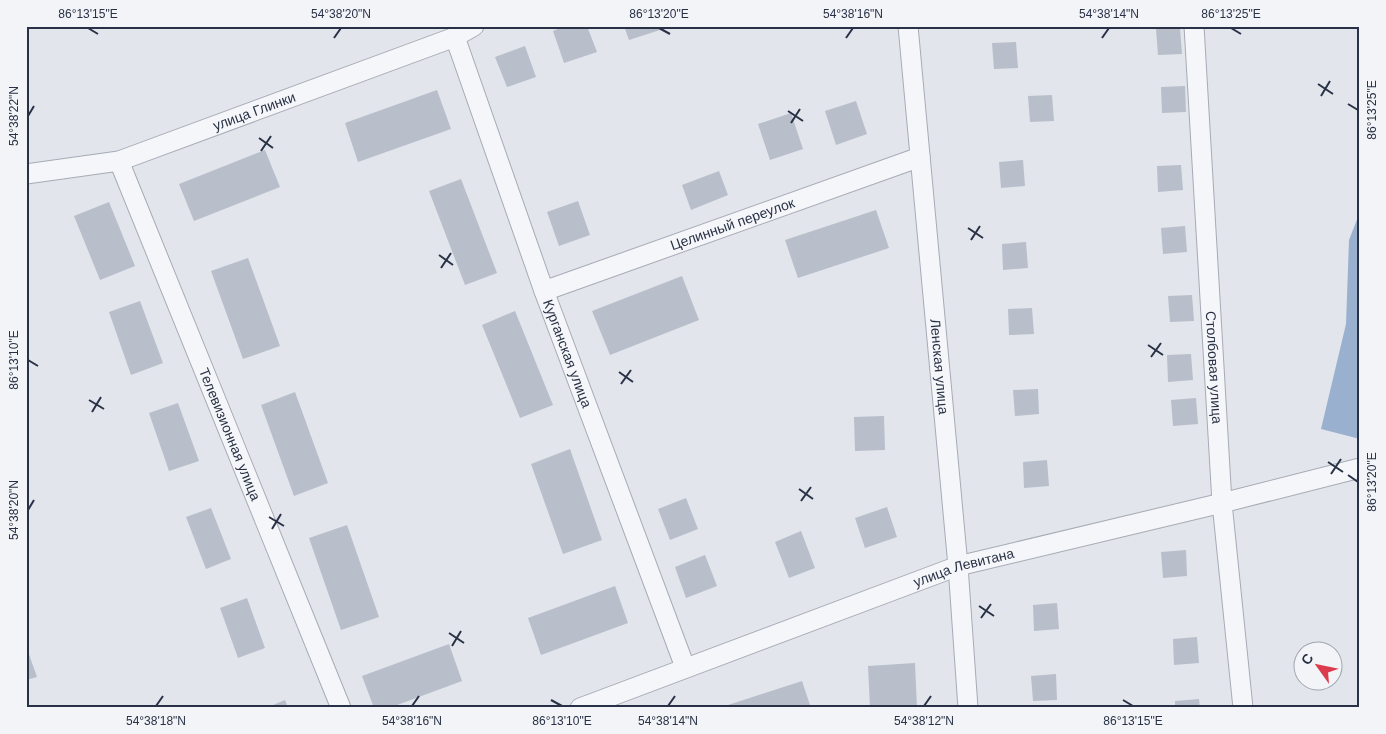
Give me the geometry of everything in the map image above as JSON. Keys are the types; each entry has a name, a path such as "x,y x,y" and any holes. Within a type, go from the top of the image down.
{"street":[{"name":"улица Глинки","path":"26,174 118,161 455,37 474,26"},
{"name":"Ленская улица","path":"908,26 958,566 968,708"},
{"name":"Столбовая улица","path":"1194,26 1222,503 1243,708"},
{"name":"Курганская улица","path":"455,37 544,292 685,667"},
{"name":"Целинный переулок","path":"544,292 920,157"},
{"name":"Телевизионная улица","path":"118,161 341,708"},
{"name":"улица Левитана","path":"580,708 958,566 1360,468"}],"water":[{"path":"1360,212 1360,439 1321,429 1346,324 1349,240"}],"building":[{"path":"565,26 587,26 597,52 564,63 553,31"},
{"path":"624,26 662,26 663,29 629,40"},
{"path":"1180,28 1182,54 1158,55 1156,29"},
{"path":"1016,42 1018,68 994,69 992,43"},
{"path":"525,46 536,77 507,87 495,57"},
{"path":"1185,86 1186,112 1162,113 1161,87"},
{"path":"437,90 451,129 358,162 345,123"},
{"path":"1052,95 1054,121 1030,122 1028,96"},
{"path":"856,101 867,134 836,145 825,111"},
{"path":"791,113 803,149 770,160 758,124"},
{"path":"265,150 280,187 194,221 179,184"},
{"path":"1023,160 1025,186 1001,188 999,162"},
{"path":"1181,165 1183,190 1158,192 1157,166"},
{"path":"719,171 728,195 691,210 682,185"},
{"path":"461,179 497,273 465,285 429,191"},
{"path":"578,201 590,235 559,246 547,212"},
{"path":"109,202 135,266 100,280 74,216"},
{"path":"876,210 889,248 798,278 785,240"},
{"path":"1185,226 1187,252 1163,254 1161,228"},
{"path":"1026,242 1028,268 1003,270 1002,244"},
{"path":"248,258 280,346 243,359 211,271"},
{"path":"682,276 699,320 610,355 592,311"},
{"path":"1192,295 1194,321 1170,322 1168,296"},
{"path":"140,301 163,363 131,375 109,312"},
{"path":"1032,308 1034,334 1009,335 1008,309"},
{"path":"515,311 553,405 520,418 482,325"},
{"path":"1191,354 1193,380 1168,382 1167,355"},
{"path":"1038,389 1039,414 1015,416 1013,390"},
{"path":"295,392 328,483 294,496 261,405"},
{"path":"1196,398 1198,424 1173,426 1171,400"},
{"path":"178,403 199,461 169,471 149,413"},
{"path":"884,416 885,450 855,451 854,417"},
{"path":"570,449 602,540 563,554 531,464"},
{"path":"1047,460 1049,486 1024,488 1023,462"},
{"path":"686,498 698,529 670,540 658,509"},
{"path":"887,507 897,537 865,548 855,518"},
{"path":"211,508 231,559 206,569 186,517"},
{"path":"347,525 379,617 341,630 309,538"},
{"path":"801,531 815,568 789,578 775,542"},
{"path":"1186,550 1187,576 1163,578 1161,552"},
{"path":"705,555 717,586 686,598 675,567"},
{"path":"615,586 628,623 541,655 528,618"},
{"path":"247,598 265,648 238,658 220,608"},
{"path":"1057,603 1059,629 1034,631 1033,605"},
{"path":"1197,637 1199,663 1174,665 1173,639"},
{"path":"449,644 462,681 389,708 374,708 362,676"},
{"path":"26,646 37,677 26,680"},
{"path":"915,663 917,708 870,708 868,666"},
{"path":"1056,674 1057,700 1033,701 1031,676"},
{"path":"802,681 811,708 722,708 722,707"},
{"path":"1199,699 1200,708 1175,708 1175,701"},
{"path":"285,700 288,708 266,708"}]}
